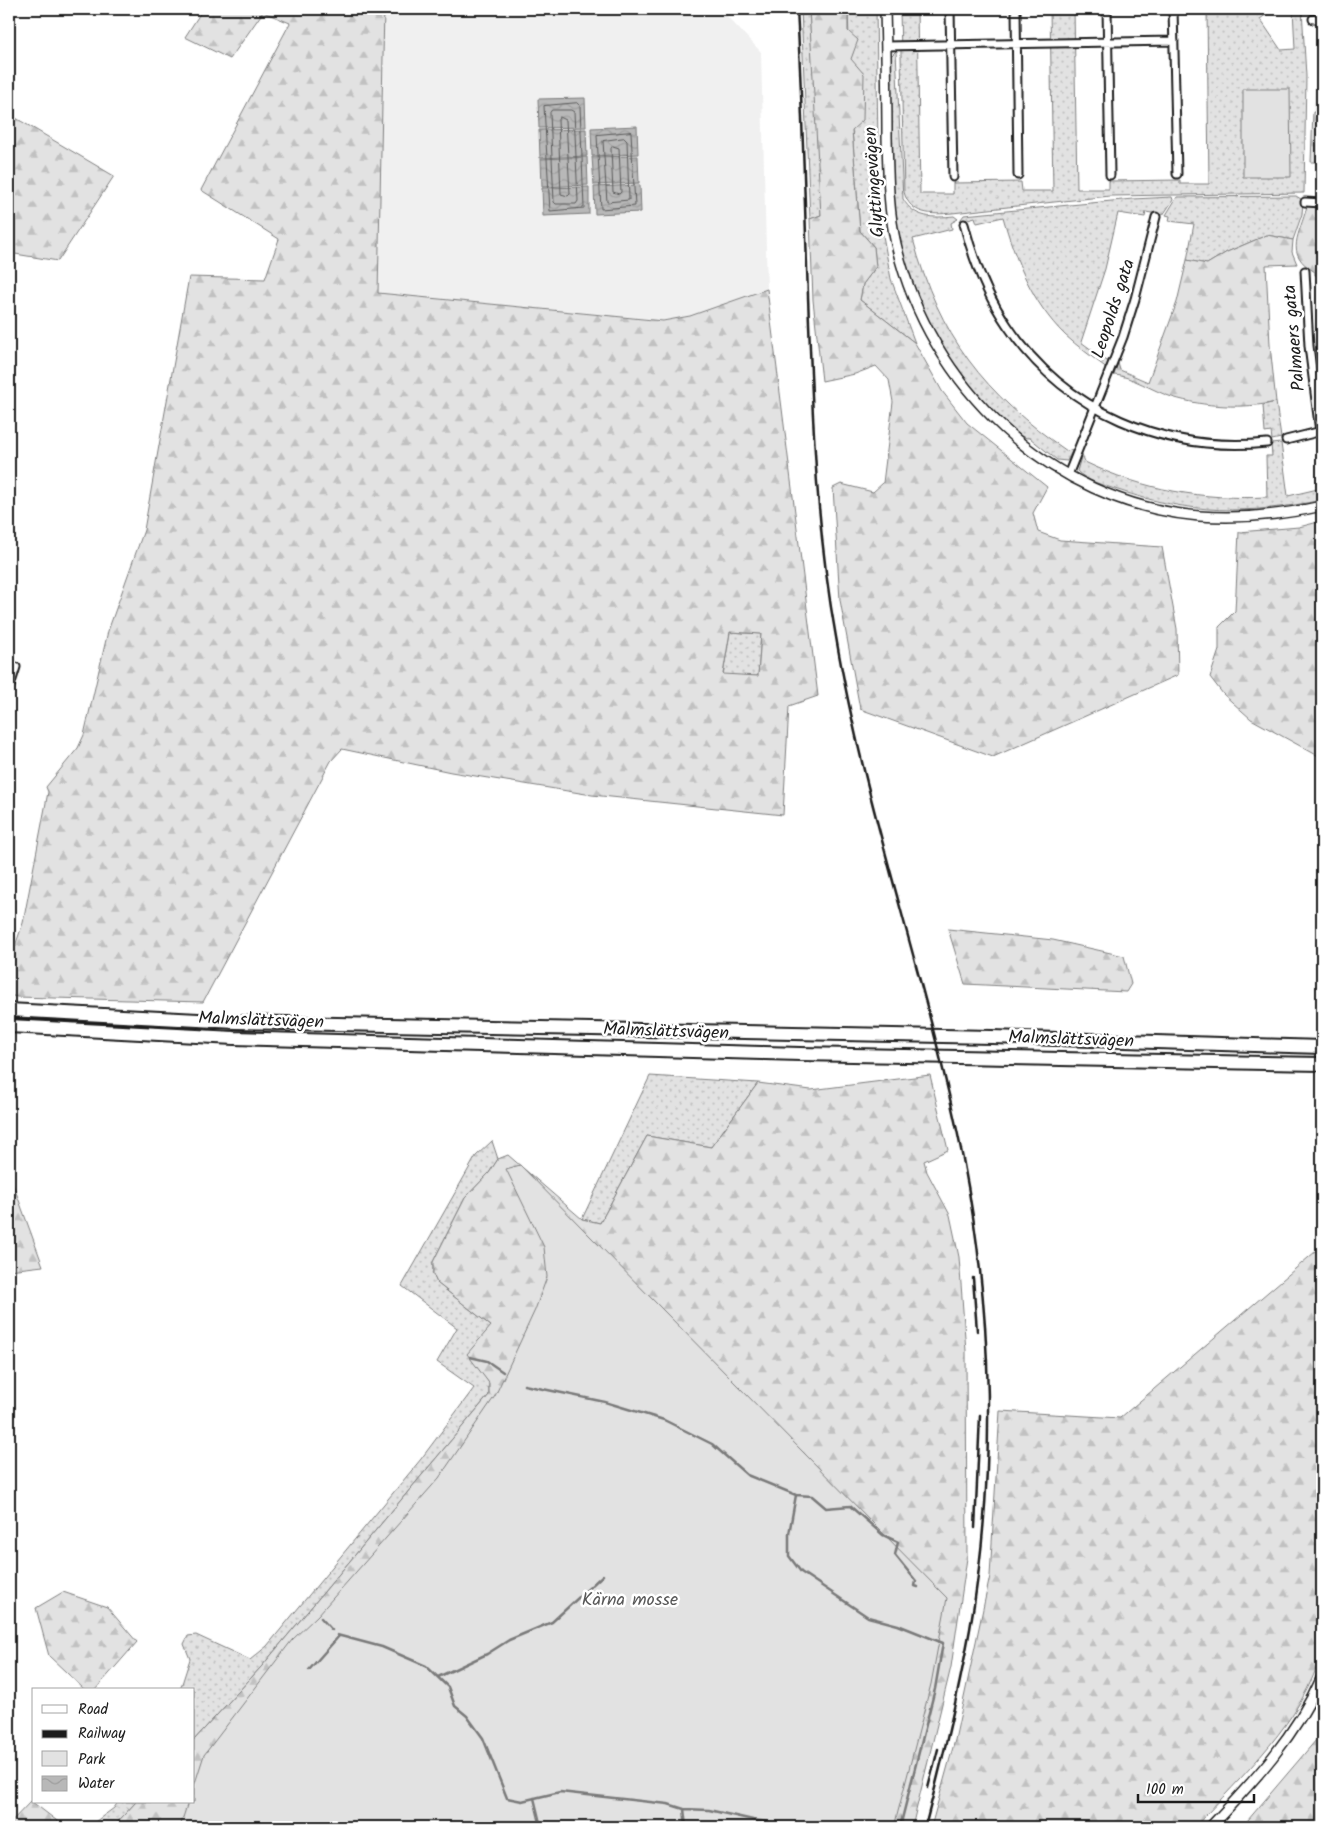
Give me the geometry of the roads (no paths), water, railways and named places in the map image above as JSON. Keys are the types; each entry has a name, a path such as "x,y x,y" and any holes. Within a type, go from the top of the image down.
{"highway":[{"name":"Malmslättsvägen","path":"9,1010 236,1022 982,1037 1322,1047"},
{"name":"Malmslättsvägen","path":"9,1026 234,1038 800,1054 1322,1064"}],"street":[{"name":"Glyttingevägen","path":"885,9 890,214 901,265 917,310 951,370 982,407 1017,440 1068,475 1133,502 1197,516 1270,515 1322,506"},
{"path":"950,9 953,177"},
{"path":"1016,9 1018,175"},
{"path":"1107,9 1110,175"},
{"path":"1173,9 1177,174"},
{"path":"1313,19 1322,19"},
{"path":"886,46 1174,41"},
{"path":"1305,202 1322,203"},
{"name":"Leopolds gata","path":"1068,475 1133,307 1156,217"},
{"path":"964,224 972,254 983,282 1007,325 1029,354 1048,373 1095,408 1128,424 1170,438 1221,446 1267,444"},
{"name":"Palmaers gata","path":"1286,440 1321,432 1309,346 1305,271"},
{"path":"9,665 16,667 9,689"},
{"path":"1210,1827 1282,1748 1305,1712 1322,1676"}],"water":[{"path":"585,98 586,127 539,128 538,99"},
{"path":"637,126 638,154 592,156 591,128"},
{"path":"586,129 587,156 540,158 539,130"},
{"path":"638,156 639,183 594,185 592,157"},
{"path":"587,157 588,185 542,187 541,159"},
{"path":"640,185 641,212 595,214 594,187"},
{"path":"589,187 589,214 543,216 542,188"}],"waterway":[{"path":"470,1357 487,1361 503,1372"},
{"path":"524,1385 605,1402 664,1420 712,1444 747,1475 796,1495 812,1496 826,1508 850,1506 883,1535 898,1542 895,1555 916,1581 915,1586 918,1587"},
{"path":"796,1495 789,1534 789,1556 801,1572 868,1617 898,1625 943,1643 935,1689 900,1827"},
{"path":"438,1677 487,1654 509,1640 552,1622 603,1575"},
{"path":"321,1618 332,1630"},
{"path":"337,1635 382,1647 426,1666 448,1687 455,1706 467,1716 483,1738 507,1798 522,1801 560,1792 668,1804 684,1809 686,1827"},
{"path":"309,1670 339,1636"},
{"path":"534,1798 541,1827"},
{"path":"684,1809 709,1810 753,1820 807,1827"}],"railway":[{"path":"797,9 814,442 824,559 836,637 864,768 933,1028 963,1159 981,1275 986,1334 988,1453 979,1571 960,1679 925,1827"},
{"path":"973,1278 977,1331"},
{"path":"975,1528 980,1415"},
{"path":"928,1788 938,1749"}],"park label":[{"name":"Kärna mosse","path":"630,1600"}]}
